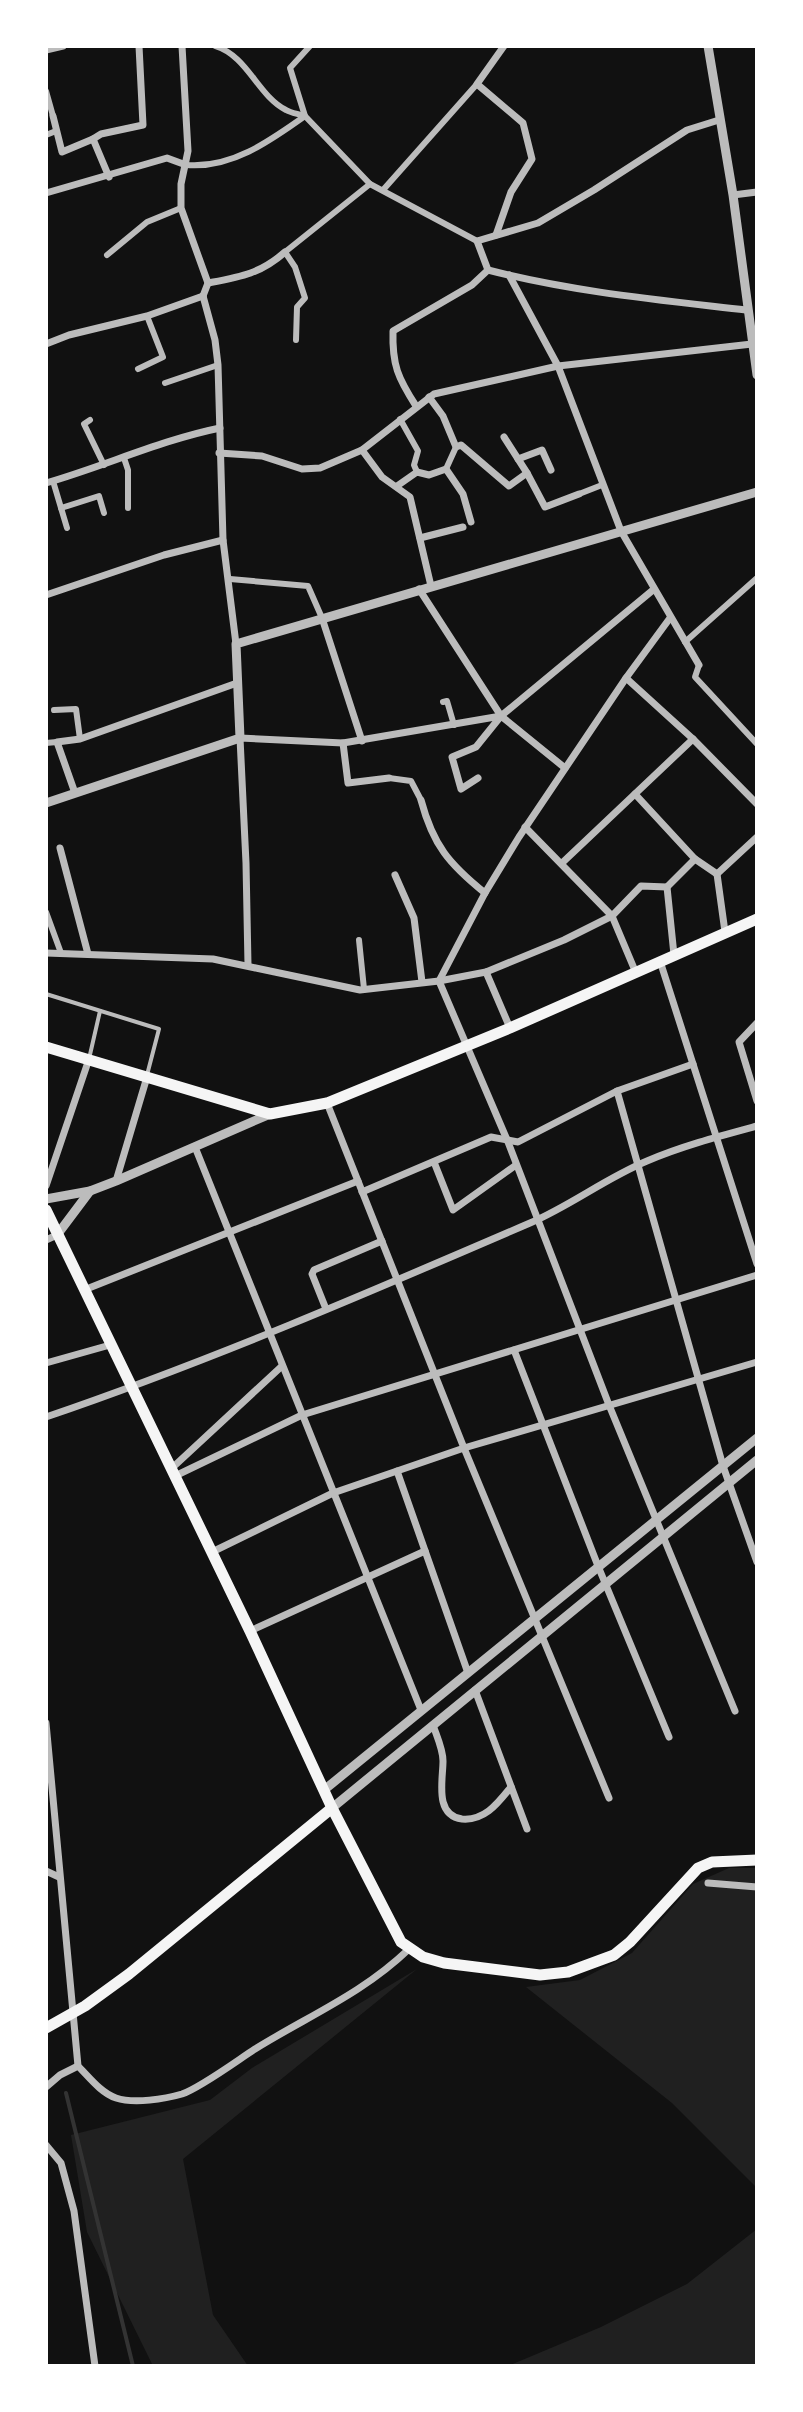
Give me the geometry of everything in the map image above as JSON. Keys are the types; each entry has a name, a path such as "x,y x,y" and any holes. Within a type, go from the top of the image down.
{"main road":[{"path":"46,1047 270,1114 327,1103 510,1028 757,919"},
{"path":"46,1210 52,1237 84,1290 250,1631 332,1808 390,1924 409,1949 430,1960 465,1967 540,1975 568,1972 614,1955 630,1942 698,1868 712,1862 757,1860"},
{"path":"50,2026 85,2006 129,1974 332,1808"}],"street":[{"path":"46,50 63,46"},
{"path":"46,91 62,152 101,134 143,125 139,46"},
{"path":"182,46 188,151 181,184 181,208 208,283 203,296 218,365 223,540 236,644 248,965"},
{"path":"215,46 226,48 268,96 286,111 305,116"},
{"path":"310,46 290,68 305,116 370,184 477,241 488,270"},
{"path":"383,190 477,84 504,46"},
{"path":"708,46 733,195 757,375"},
{"path":"477,84 523,123 532,159 511,192 496,235"},
{"path":"46,193 167,158 200,166 256,150 305,116"},
{"path":"477,241 538,223 687,130 719,120"},
{"path":"46,135 56,131"},
{"path":"93,139 109,177"},
{"path":"208,283 252,274 270,266 370,184"},
{"path":"733,195 757,192"},
{"path":"107,255 147,222 181,208"},
{"path":"285,252 295,267 305,298 297,307 296,340"},
{"path":"488,270 568,288 746,310"},
{"path":"416,406 395,367 393,331 472,285 488,270"},
{"path":"509,275 558,366 621,531 699,665 695,677 757,744"},
{"path":"46,344 69,335 147,316 203,296"},
{"path":"138,369 163,357 147,316"},
{"path":"219,453 262,456 302,469 320,468 362,450 429,397 465,386 558,366 754,339"},
{"path":"165,383 218,365"},
{"path":"397,486 417,472 429,475 446,469 456,447 443,416 429,397"},
{"path":"400,419 418,451 414,465 417,472"},
{"path":"90,420 84,424 104,465"},
{"path":"67,528 50,482 182,436 220,428"},
{"path":"504,437 545,507 602,485"},
{"path":"456,447 461,445 509,486 527,473"},
{"path":"362,450 382,477 410,497 431,586"},
{"path":"518,459 542,450 551,470"},
{"path":"124,458 128,470 128,508"},
{"path":"446,469 463,494 471,522"},
{"path":"236,644 757,492"},
{"path":"61,508 99,496 104,513"},
{"path":"420,538 463,527"},
{"path":"46,595 164,555 223,540"},
{"path":"685,642 757,578"},
{"path":"230,579 308,586 322,618 362,741"},
{"path":"419,589 501,716 565,768"},
{"path":"478,778 461,789 452,757 476,747 501,716 653,590"},
{"path":"439,981 485,893 525,827 670,618"},
{"path":"626,678 693,739 757,804"},
{"path":"46,743 80,739 237,683"},
{"path":"443,702 447,701 454,725"},
{"path":"54,710 76,709 80,739"},
{"path":"46,803 240,738 343,743 501,716"},
{"path":"562,863 693,739"},
{"path":"57,742 75,793"},
{"path":"343,743 348,783 389,778 411,781 421,800 429,830 455,870 485,893"},
{"path":"635,794 695,859 717,874 725,932"},
{"path":"525,827 612,916 636,973"},
{"path":"717,874 757,837"},
{"path":"60,848 88,954"},
{"path":"46,953 213,959 364,989 439,981 486,972 612,916 641,886 667,887 695,859"},
{"path":"395,875 414,918 422,982"},
{"path":"667,887 674,955"},
{"path":"46,912 61,953"},
{"path":"359,940 364,989"},
{"path":"660,961 757,1264"},
{"path":"486,972 510,1028"},
{"path":"439,981 508,1142 579,1330 735,1711"},
{"path":"757,1023 739,1042 757,1101"},
{"path":"46,1186 89,1059"},
{"path":"362,1192 491,1137 518,1142 617,1091 693,1064"},
{"path":"116,1181 147,1077"},
{"path":"617,1091 723,1466 757,1562"},
{"path":"327,1103 464,1448 609,1798"},
{"path":"46,1199 90,1191 270,1114"},
{"path":"46,1417 131,1388 398,1280 537,1220 638,1165 757,1126"},
{"path":"195,1147 421,1710"},
{"path":"434,1162 453,1210 516,1165"},
{"path":"84,1290 358,1181"},
{"path":"52,1237 90,1191"},
{"path":"326,1309 312,1274 314,1270 382,1241"},
{"path":"173,1472 302,1415 757,1275"},
{"path":"46,1363 110,1345"},
{"path":"514,1350 669,1737"},
{"path":"212,1552 333,1493 464,1448 757,1362"},
{"path":"173,1472 282,1366"},
{"path":"324,1790 757,1438"},
{"path":"332,1808 757,1460"},
{"path":"397,1471 468,1673"},
{"path":"250,1631 425,1551"},
{"path":"475,1690 527,1829"},
{"path":"46,1723 78,2066 94,2084 115,2097 138,2100 184,2093 309,2016 347,1998 389,1968 409,1949"},
{"path":"433,1725 443,1759 441,1788 445,1809 455,1818 472,1820 483,1815 494,1808 511,1787"},
{"path":"46,1871 59,1877"},
{"path":"708,1883 757,1887"},
{"path":"46,2087 78,2066"},
{"path":"46,2145 61,2163 74,2211 95,2366"}],"lane":[{"path":"46,994 159,1029 147,1077"},
{"path":"89,1059 100,1011"}],"shaded area":[{"path":"729,1868 757,1868 757,2188 672,2103 526,1987 580,1980 632,1953 693,1884"},
{"path":"417,1969 183,2159 213,2315 248,2366 153,2366 87,2232 71,2135 210,2100 252,2068"},
{"path":"757,2229 757,2366 508,2366 601,2327 687,2284"}],"waterway":[{"path":"66,2093 133,2366"}]}
